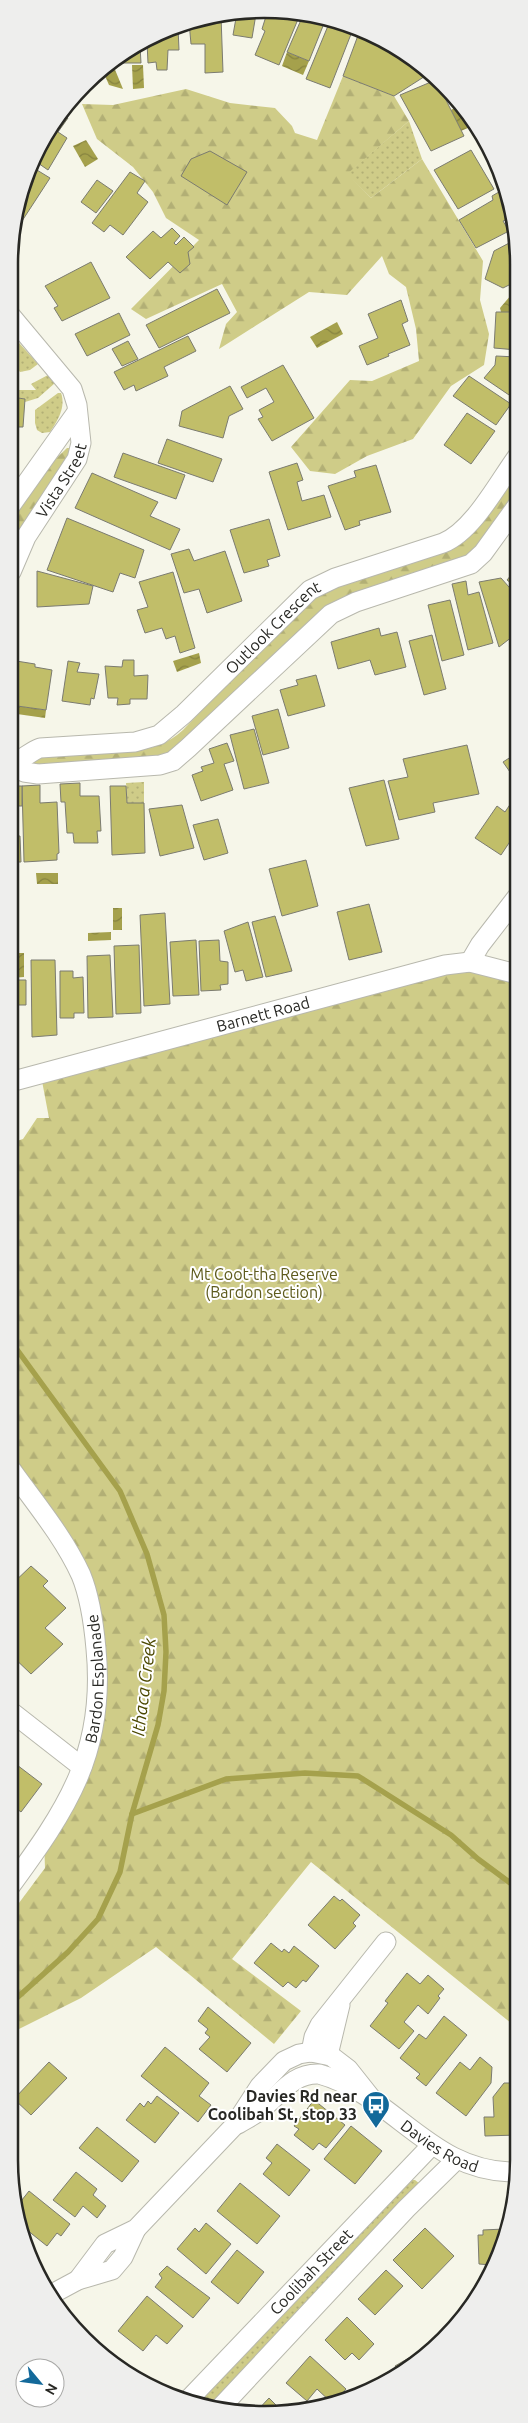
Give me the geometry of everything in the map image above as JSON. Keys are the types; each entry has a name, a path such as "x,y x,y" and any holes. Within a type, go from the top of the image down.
{"street":[{"name":"Vista Street","path":"17,323 69,384 75,397 81,443 79,453 26,537 17,558"},
{"name":"Vista Street","path":"17,497 78,412"},
{"name":"Outlook Crescent","path":"17,760 32,750 40,748 135,742 159,735 184,714 310,590 335,578 443,543 456,536 467,526 510,467"},
{"name":"Outlook Crescent","path":"17,767 24,772 38,774 152,766 173,760 326,617 356,602 467,567 483,553 510,516"},
{"path":"470,962 480,945 510,906"},
{"name":"Barnett Road","path":"17,1080 445,965 470,962 510,972"},
{"name":"Bardon Esplanade","path":"17,1478 61,1538 81,1577 95,1632 98,1673 94,1727 82,1767 62,1812 17,1877"},
{"path":"17,1716 82,1767"},
{"path":"56,2292 78,2280 112,2270 123,2258 136,2229 234,2126 260,2086 284,2061 299,2054 320,2053 316,2031 386,1942"},
{"name":"Davies Road","path":"320,2053 348,2069 371,2098 431,2146 456,2160 486,2170 510,2172"},
{"name":"Davies Road","path":"234,2126 263,2109 291,2082 310,2074 322,2075 371,2098"},
{"name":"Coolibah Street","path":"193,2395 431,2146"},
{"name":"Coolibah Street","path":"226,2402 406,2209 456,2160"}],"green space":[{"path":"343,76 394,96 409,121 347,174 371,198 422,159 483,261 480,300 489,334 484,365 451,386 413,439 367,456 335,474 310,471 291,447 350,380 372,381 419,361 416,329 406,287 389,274 382,256 347,295 309,292 219,349 226,324 237,312 222,284 146,319 131,309 199,240 166,218 153,192 133,167 97,139 82,104 113,105 186,89 230,103 275,108 292,126 295,133 317,140"},
{"path":"409,121 422,159 371,198 346,174"},
{"path":"17,341 38,364 30,370 20,372 17,368"},
{"path":"48,375 55,383 38,398 25,402 25,399 17,398 17,390 36,390 31,384"},
{"path":"58,393 61,393 63,403 56,423 50,432 42,433 37,430 35,410"},
{"path":"67,448 72,448 70,457 17,545 17,508 40,474"},
{"path":"510,483 510,504 480,545 465,558 378,588 168,755 23,766 29,759 80,753 138,750 161,744 183,730 301,606 325,589 462,543 482,521"},
{"path":"144,782 144,803 127,803 126,783"},
{"name":"Mt Coot-tha Reserve (Bardon section)","path":"464,969 510,979 510,2022 311,1862 232,1959 301,2011 274,2044 156,1947 81,1998 17,2030 17,1906 45,1868 44,1841 92,1753 87,1577 17,1471 17,1141 23,1139 37,1118 49,1118 42,1081"},
{"path":"409,2180 415,2180 420,2184 217,2401 202,2398"}],"water":[{"path":"287,52 309,61 303,75 282,66"},
{"path":"132,65 143,65 144,88 133,89"},
{"path":"114,68 123,89 109,85 105,76"},
{"path":"455,108 469,127 461,131 451,110"},
{"path":"86,140 98,159 85,167 73,146"},
{"path":"510,296 510,312 501,312 500,308"},
{"path":"337,322 343,334 317,348 310,337"},
{"path":"199,653 201,663 177,672 173,661"},
{"path":"17,706 46,710 45,718 17,714"},
{"path":"36,873 58,873 58,884 37,884"},
{"path":"113,908 122,908 122,930 113,930"},
{"path":"111,932 111,940 88,941 88,933"},
{"path":"17,953 24,953 24,977 17,978"}],"building":[{"path":"255,18 252,38 233,35 236,20"},
{"path":"265,18 298,20 279,65 255,55 265,31 262,29"},
{"path":"221,21 223,72 205,73 205,44 191,44 190,29"},
{"path":"301,21 323,25 309,61 287,52"},
{"path":"328,26 351,34 330,88 306,79"},
{"path":"178,33 179,50 168,50 167,70 157,70 156,62 148,63 147,47"},
{"path":"358,36 401,59 424,77 394,96 343,76"},
{"path":"140,51 141,63 121,63"},
{"path":"430,82 444,96 464,136 431,151 400,95"},
{"path":"66,117 68,118 58,132 67,138 48,170 39,164"},
{"path":"471,150 494,189 458,209 434,170"},
{"path":"210,151 247,172 227,205 181,176 191,159"},
{"path":"36,170 50,178 22,221 26,200"},
{"path":"130,172 145,181 137,193 148,202 123,235 110,225 104,232 92,223"},
{"path":"97,180 113,191 96,213 81,202"},
{"path":"499,192 506,216 506,220 503,221 508,232 476,248 459,220 493,200 492,196"},
{"path":"172,228 180,236 174,243 176,245 184,237 194,247 188,252 190,264 180,273 168,262 150,279 126,257 153,231 161,238"},
{"path":"509,243 510,284 503,288 485,279 494,251"},
{"path":"91,262 110,298 62,321 54,308 58,306 45,286"},
{"path":"217,289 230,313 159,348 146,325"},
{"path":"401,300 408,321 402,324 410,345 367,365 359,346 378,338 368,314"},
{"path":"496,312 510,312 510,349 494,348"},
{"path":"119,313 130,335 87,356 75,334"},
{"path":"188,336 196,351 164,367 168,376 136,391 134,385 124,390 114,372"},
{"path":"128,341 138,359 122,366 112,349"},
{"path":"496,356 510,357 510,396 484,378 495,365"},
{"path":"283,365 314,418 272,441 258,419 263,417 259,410 274,402 266,388 247,398 241,387"},
{"path":"469,376 510,403 510,405 496,425 453,396"},
{"path":"230,386 243,409 229,416 223,438 179,426 182,411"},
{"path":"17,398 25,399 23,427 17,427"},
{"path":"467,413 495,431 471,464 444,445"},
{"path":"167,439 222,459 213,482 158,463"},
{"path":"123,453 185,475 176,499 114,477"},
{"path":"297,463 303,480 297,482 302,501 324,495 331,517 288,530 269,472"},
{"path":"376,465 391,512 359,521 360,525 345,530 328,486 356,477 354,471"},
{"path":"92,473 158,502 150,516 180,529 170,550 75,508"},
{"path":"67,518 144,550 135,578 120,573 113,592 47,570"},
{"path":"269,519 280,556 267,560 269,566 244,573 230,530"},
{"path":"189,549 194,561 225,551 242,601 207,613 199,589 184,593 171,554"},
{"path":"37,571 93,586 89,604 37,607"},
{"path":"173,572 195,648 180,653 175,636 166,639 162,628 145,633 137,610 148,607 139,582"},
{"path":"501,578 510,588 510,638 499,647 479,582"},
{"path":"466,581 468,595 479,592 493,643 468,650 452,584"},
{"path":"450,600 464,655 442,661 428,605"},
{"path":"379,628 381,636 397,632 406,667 375,675 370,660 338,669 331,642"},
{"path":"432,635 446,689 424,695 409,641"},
{"path":"123,660 134,660 134,676 148,675 147,699 130,699 130,704 117,705 118,698 108,698 105,666 122,667"},
{"path":"17,661 35,664 35,667 52,670 46,710 17,706"},
{"path":"68,661 80,663 77,672 99,674 94,699 91,698 90,705 62,701"},
{"path":"316,675 325,706 288,716 280,690 298,685 296,680"},
{"path":"278,709 289,748 263,755 252,716"},
{"path":"254,729 269,783 244,789 230,735"},
{"path":"227,743 234,761 224,764 233,790 201,801 192,775 203,771 201,767 214,763 209,749"},
{"path":"467,745 479,794 433,803 435,812 399,820 388,781 408,777 403,759"},
{"path":"510,758 510,772 503,762"},
{"path":"384,780 399,839 366,846 349,788"},
{"path":"80,783 80,796 99,796 101,831 97,831 98,843 74,843 73,833 67,833 65,802 61,802 60,784"},
{"path":"40,785 40,803 57,802 59,853 57,854 57,860 24,862 22,786"},
{"path":"17,786 22,786 22,806 17,806"},
{"path":"110,786 126,786 127,803 144,803 145,853 112,855"},
{"path":"510,804 510,842 501,855 475,838 497,806 505,812"},
{"path":"182,805 194,848 160,856 149,809"},
{"path":"218,819 228,853 204,860 193,825"},
{"path":"17,836 20,836 21,862 17,862"},
{"path":"306,860 318,906 282,916 269,869"},
{"path":"369,904 382,952 349,960 337,912"},
{"path":"165,913 170,1004 144,1006 140,915"},
{"path":"275,916 292,971 266,977 252,922"},
{"path":"248,922 263,977 246,981 243,970 235,972 224,931"},
{"path":"196,940 199,995 173,996 170,942"},
{"path":"219,940 220,961 228,962 228,984 220,985 221,990 201,991 199,941"},
{"path":"139,945 141,1013 116,1014 114,946"},
{"path":"110,955 113,1017 88,1018 87,956"},
{"path":"31,960 55,960 57,1035 32,1037"},
{"path":"60,971 73,971 73,978 83,977 84,1013 74,1013 74,1018 60,1018"},
{"path":"17,980 26,980 26,1005 17,1005"},
{"path":"31,1566 48,1581 43,1586 66,1608 45,1628 63,1644 31,1674 17,1661 17,1579"},
{"path":"17,1765 42,1784 21,1812 17,1809"},
{"path":"334,1896 340,1901 342,1899 360,1915 353,1923 356,1926 335,1949 308,1925"},
{"path":"271,1943 282,1952 284,1949 289,1953 294,1946 319,1966 306,1982 303,1980 296,1988 288,1982 283,1987 254,1963"},
{"path":"407,1973 420,1984 428,1975 444,1989 428,2014 418,2005 404,2022 414,2031 399,2049 370,2026 388,2003 385,2001"},
{"path":"208,2007 251,2043 227,2072 199,2049 210,2037 205,2033 208,2029 198,2021"},
{"path":"444,2016 467,2035 426,2086 416,2078 420,2074 400,2058 419,2034 426,2039"},
{"path":"165,2047 209,2083 199,2096 211,2105 198,2122 141,2076"},
{"path":"480,2057 492,2067 491,2083 466,2116 436,2093 460,2062 470,2070"},
{"path":"49,2062 67,2078 31,2115 17,2102 17,2096"},
{"path":"504,2083 510,2083 510,2135 485,2136 484,2117 494,2117 493,2097"},
{"path":"157,2096 179,2113 155,2143 126,2120 140,2103 144,2107 148,2101 151,2104"},
{"path":"314,2100 345,2125 326,2148 319,2143 313,2150 294,2135 299,2129 294,2126"},
{"path":"351,2126 382,2151 355,2184 324,2159"},
{"path":"97,2127 139,2161 122,2182 79,2148"},
{"path":"277,2144 310,2170 289,2196 263,2174 272,2163 266,2158"},
{"path":"76,2172 97,2189 93,2195 106,2206 97,2218 83,2206 75,2217 53,2200"},
{"path":"240,2183 280,2216 257,2244 217,2211"},
{"path":"29,2191 70,2224 61,2236 57,2233 47,2246 29,2231 21,2201"},
{"path":"206,2223 231,2244 206,2274 177,2249 195,2228 199,2232"},
{"path":"425,2228 454,2256 422,2289 393,2260"},
{"path":"500,2229 487,2265 479,2264 478,2235 483,2235 483,2230"},
{"path":"237,2250 264,2272 238,2304 211,2282"},
{"path":"167,2266 210,2298 193,2318 155,2287 162,2278 159,2274"},
{"path":"386,2270 403,2286 375,2315 358,2299"},
{"path":"147,2296 183,2326 167,2344 156,2335 143,2351 118,2331"},
{"path":"347,2317 374,2344 359,2360 352,2353 345,2360 325,2340"},
{"path":"414,2355 401,2364 395,2366"},
{"path":"310,2356 346,2389 344,2392 326,2397 317,2389 307,2401 286,2383"},
{"path":"269,2398 276,2405 264,2406 262,2406"}],"waterway":[{"name":"Ithaca Creek","path":"17,1350 120,1491 147,1554 164,1615 166,1652 164,1691 158,1725 132,1814 120,1872 98,1919 68,1952 17,1998"},
{"path":"132,1814 226,1779 305,1773 358,1776 451,1835 478,1859 510,1883"}],"place":[{"name":"Davies Rd near Coolibah St, stop 33","path":"376,2129"}]}
